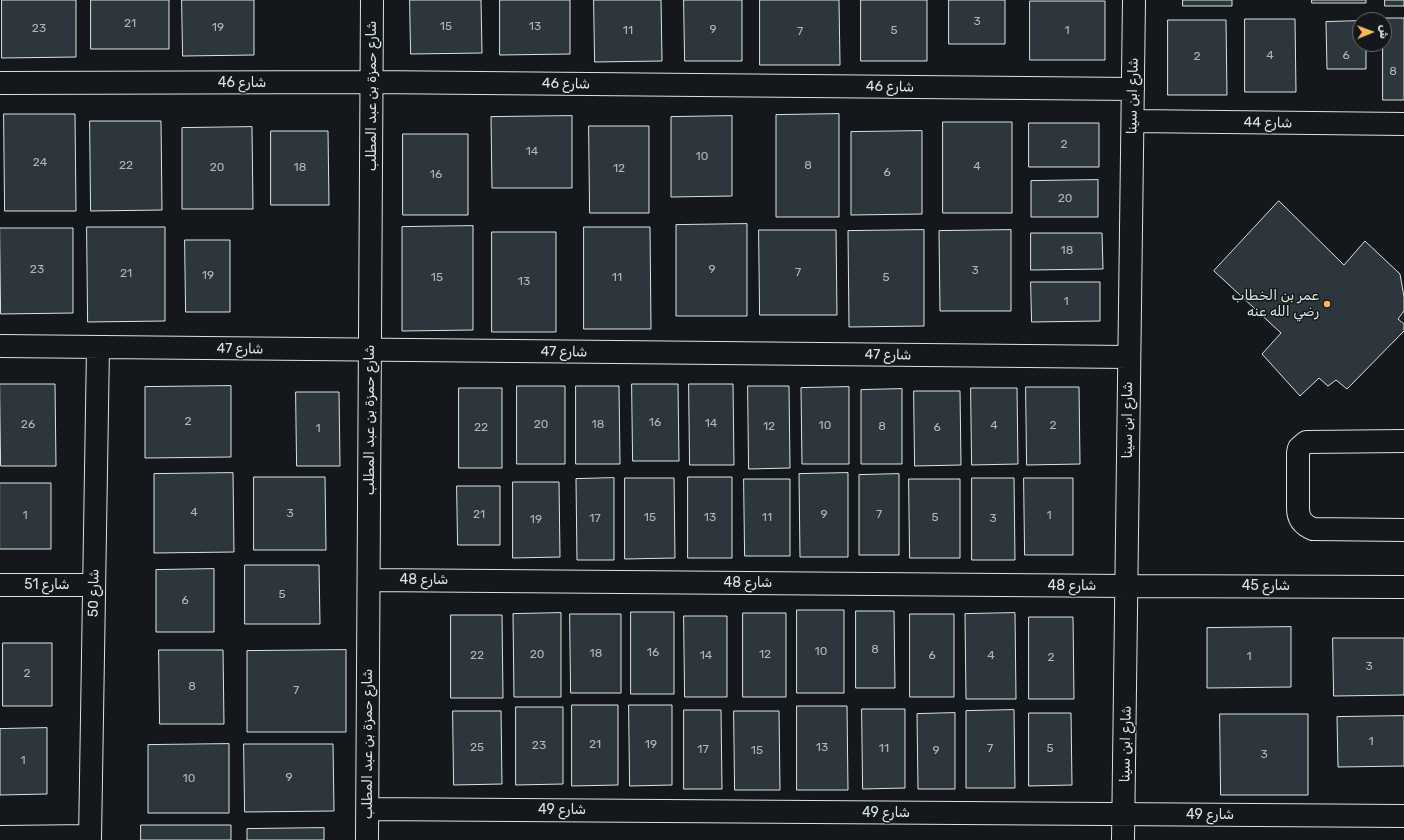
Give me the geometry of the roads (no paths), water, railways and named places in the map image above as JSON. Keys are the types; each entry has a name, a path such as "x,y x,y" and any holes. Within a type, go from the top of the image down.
{"street":[{"name":"شارع حمزة بن عبد المطلب","path":"367,840 372,0"},
{"name":"شارع ابن سينا","path":"1124,840 1134,0"},
{"name":"شارع 46","path":"0,83 372,82 1133,89"},
{"name":"شارع 44","path":"1133,121 1404,124"},
{"name":"شارع 47","path":"0,346 1129,357"},
{"name":"شارع 50","path":"90,838 98,347"},
{"path":"1404,441 1306,442 1299,448 1298,452 1298,515 1307,526 1313,529 1404,530"},
{"name":"شارع 48","path":"369,580 1127,586"},
{"name":"شارع 51","path":"0,585 94,585"},
{"name":"شارع 45","path":"1127,586 1404,587"},
{"name":"شارع 49","path":"368,809 1404,816"},
{"path":"0,836 90,838"}],"place":[{"name":"عمر بن الخطاب رضي الله عنه","path":"1327,304"}]}
